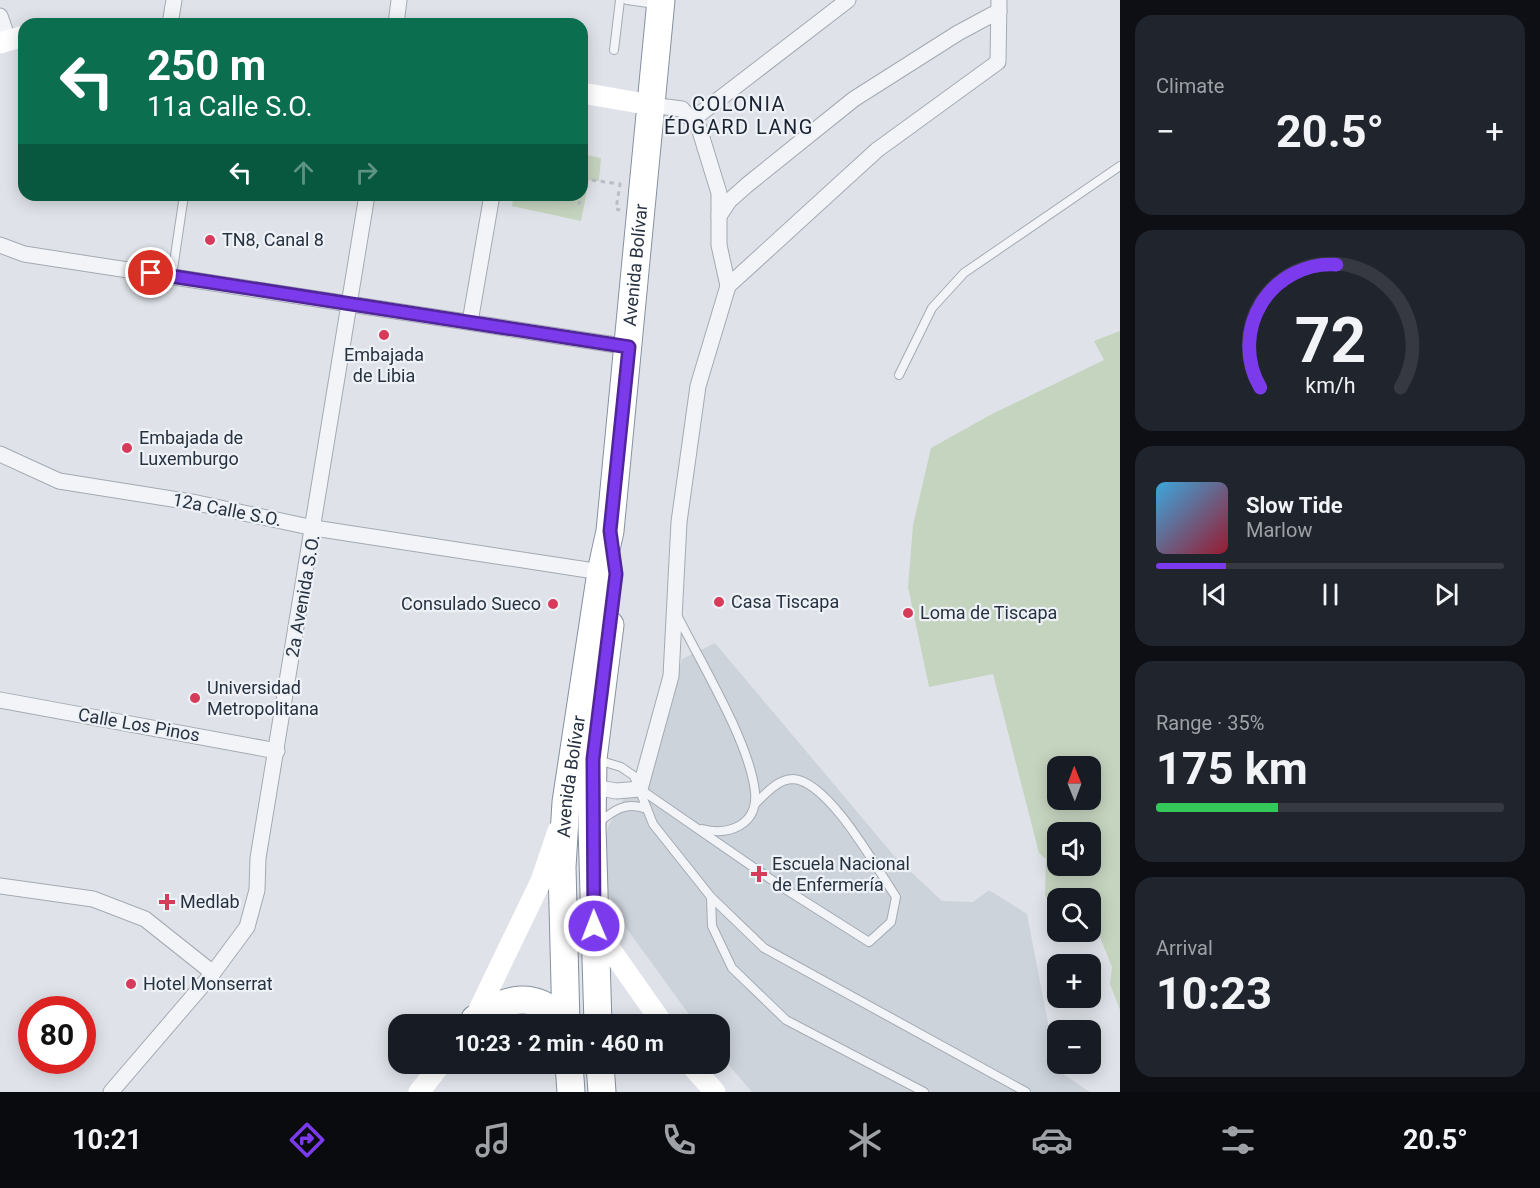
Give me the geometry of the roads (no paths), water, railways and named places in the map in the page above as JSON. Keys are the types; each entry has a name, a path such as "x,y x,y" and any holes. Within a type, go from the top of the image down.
{"highway":[{"name":"Avenida Bolívar","path":"566,1014 562,867 576,790 601,572 610,531 661,2"},
{"name":"Avenida Bolívar","path":"576,790 593,759 616,574 610,531"},
{"path":"601,572 609,579 606,609 609,625"},
{"name":"Avenida Bolívar","path":"576,790 592,827 598,1014"},
{"path":"484,1014 512,1000 532,1000 550,1006 558,1014"},
{"path":"570,1074 571,1092"},
{"path":"601,1074 602,1092"}],"street":[{"path":"171,18 174,0"},
{"path":"397,18 399,0"},
{"path":"692,120 848,0"},
{"path":"719,216 729,201 747,185 854,99 999,6"},
{"path":"728,286 876,150 998,62 999,6"},
{"path":"0,16 11,39"},
{"path":"477,1014 541,881 576,790 639,789 671,676 679,522 698,386 728,286 719,245 719,194 699,128 682,109 588,94"},
{"name":"2a Avenida S.O.","path":"111,1092 213,973 246,927 257,890 258,858 367,201"},
{"path":"470,322 491,201"},
{"path":"0,245 24,254 629,347"},
{"name":"12a Calle S.O.","path":"0,454 59,481 197,503 314,528 601,572"},
{"name":"Calle Los Pinos","path":"0,699 277,751"},
{"path":"0,886 93,898 145,919 213,973"},
{"path":"594,926 656,1014"},
{"path":"595,957 647,1014"},
{"path":"419,1092 433,1074"},
{"path":"699,1074 715,1092"}],"lane":[{"path":"614,50 620,0"},
{"path":"627,0 661,2"},
{"path":"899,375 932,308 964,273 1120,166"},
{"path":"172,276 183,201"},
{"path":"675,611 734,730 750,770 755,804"},
{"path":"593,759 621,767 634,776 653,824 670,848 711,897 764,948 1026,1092"},
{"path":"639,789 782,887 869,942 891,922 896,897 835,806 811,785 796,779 785,780 776,785 755,804 750,816 739,828 713,832 698,828"},
{"path":"592,827 616,808 637,805 647,809"},
{"path":"711,897 712,926 732,968 786,1020 924,1092"}],"place":[{"name":"TN8, Canal 8","path":"210,240"},
{"name":"Embajada de Libia","path":"384,335"},
{"name":"Embajada de Luxemburgo","path":"127,448"},
{"name":"Casa Tiscapa","path":"719,602"},
{"name":"Consulado Sueco","path":"553,604"},
{"name":"Loma de Tiscapa","path":"908,613"},
{"name":"Universidad Metropolitana","path":"195,698"},
{"name":"Escuela Nacional de Enfermería","path":"759,874"},
{"name":"Medlab","path":"167,902"},
{"name":"Hotel Monserrat","path":"131,984"}],"district":[{"name":"COLONIA ÉDGARD LANG","path":"739,116"}]}
